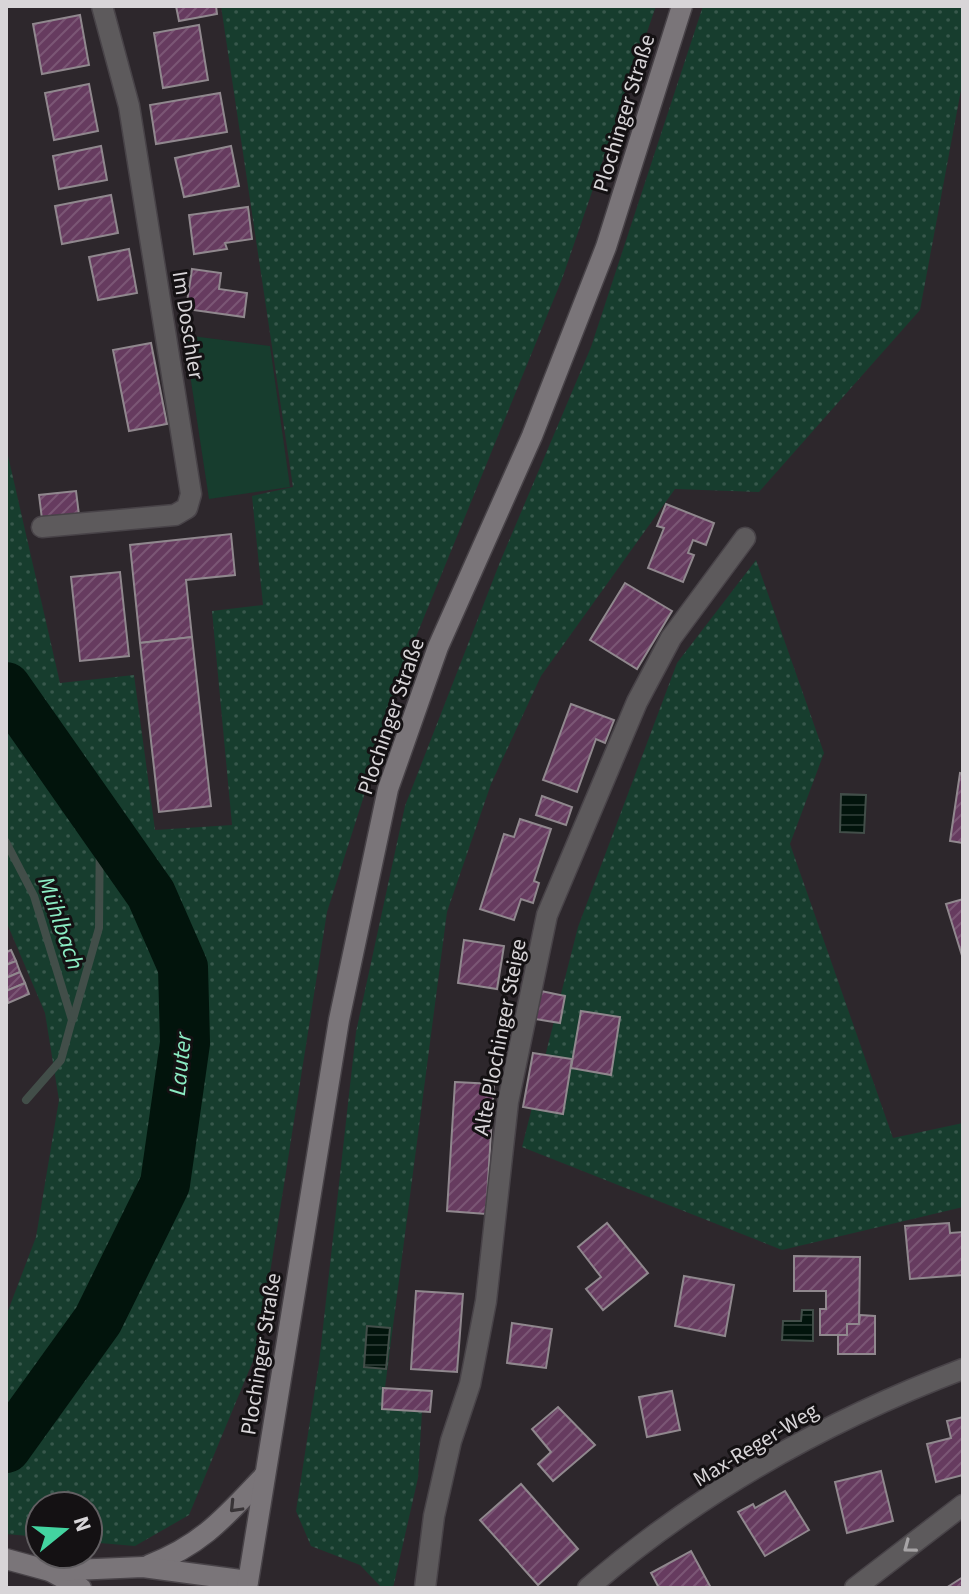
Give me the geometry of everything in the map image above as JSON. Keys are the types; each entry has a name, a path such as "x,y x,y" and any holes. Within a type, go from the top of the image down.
{"main road":[{"name":"Plochinger Straße","path":"50,1571 143,1567 248,1584 339,1020 388,789 438,647 532,436 606,247 682,6"},
{"name":"Plochinger Straße","path":"143,1567 182,1552 205,1537 264,1476"},
{"name":"Plochinger Straße","path":"6,1559 50,1571 81,1588"}],"street":[{"name":"Im Doschler","path":"42,527 175,515 187,508 191,494 129,106 102,6"},
{"name":"Alte Plochinger Steige","path":"425,1588 434,1516 451,1441 470,1384 486,1301 508,1102 547,915 644,689 671,638 745,538"},
{"name":"Max-Reger-Weg","path":"588,1588 626,1555 793,1446 889,1397 963,1369"},
{"path":"855,1588 963,1505"}],"green space":[{"path":"221,6 656,6 562,279 409,654 327,912 258,1349 189,1515 135,1546 104,1543 104,1490 24,1490 24,1536 6,1534 6,1316 36,1237 59,1100 45,1013 6,921 6,447 60,683 134,675 155,830 232,825 212,611 263,605 252,496 293,487"},
{"path":"703,6 963,6 963,79 920,310 759,492 675,489 541,676 491,784 447,912 384,1395 423,1395 418,1478 393,1588 382,1588 360,1565 311,1546 296,1511 319,1363 356,1032 405,806 500,562 591,347"},
{"path":"184,335 270,346 290,487 209,499"},
{"path":"756,560 824,753 790,844 893,1138 963,1123 963,1207 782,1250 522,1147 578,927 677,663"}],"shaded area":[{"path":"841,794 866,795 864,833 840,832"},
{"path":"802,1310 813,1310 813,1341 782,1340 783,1321 801,1321"},
{"path":"367,1326 390,1328 386,1369 364,1367"}],"building":[{"path":"176,6 216,6 217,14 179,21"},
{"path":"80,15 89,65 42,74 33,24"},
{"path":"199,25 208,80 163,88 154,33"},
{"path":"89,84 98,131 54,140 45,93"},
{"path":"220,93 227,132 156,144 150,105"},
{"path":"101,146 107,180 59,189 53,156"},
{"path":"231,146 239,186 184,197 175,158"},
{"path":"111,195 118,233 62,244 55,206"},
{"path":"248,207 252,239 225,243 227,249 194,254 189,215"},
{"path":"129,249 137,293 98,300 89,257"},
{"path":"192,269 221,273 219,289 247,293 244,317 186,309"},
{"path":"151,343 167,424 129,431 113,350"},
{"path":"76,491 79,515 42,519 39,495"},
{"path":"666,504 714,523 706,545 693,540 688,553 694,555 683,582 648,568 664,528 657,526"},
{"path":"231,534 235,575 186,580 192,637 140,643 130,545"},
{"path":"120,572 129,656 80,661 71,577"},
{"path":"625,583 672,611 637,669 590,640"},
{"path":"192,637 211,806 159,812 140,643"},
{"path":"571,704 614,720 605,743 596,739 577,792 543,780"},
{"path":"960,773 963,774 963,843 950,841"},
{"path":"542,796 572,807 566,825 536,815"},
{"path":"520,819 551,829 534,881 539,883 533,903 521,899 514,920 480,909 504,834 514,837"},
{"path":"963,899 963,959 946,904"},
{"path":"464,940 504,946 497,989 458,983"},
{"path":"11,950 16,961 6,965 6,952"},
{"path":"16,961 20,972 6,978 6,965"},
{"path":"20,972 25,983 6,991 6,978"},
{"path":"25,983 29,994 8,1003 6,991"},
{"path":"541,991 565,996 560,1023 535,1019"},
{"path":"581,1011 620,1017 611,1075 571,1068"},
{"path":"533,1053 572,1059 563,1114 523,1107"},
{"path":"455,1082 494,1084 486,1214 447,1211"},
{"path":"607,1223 648,1273 603,1310 586,1289 601,1277 578,1247"},
{"path":"949,1223 950,1233 963,1232 963,1275 910,1279 905,1226"},
{"path":"794,1256 860,1257 859,1324 847,1324 847,1335 820,1335 820,1309 826,1309 826,1291 794,1291"},
{"path":"684,1276 734,1285 725,1336 675,1326"},
{"path":"416,1291 463,1294 457,1372 411,1369"},
{"path":"860,1315 875,1316 875,1354 838,1354 838,1335 847,1335 847,1324 859,1324"},
{"path":"512,1323 552,1329 546,1368 507,1363"},
{"path":"383,1388 432,1391 430,1412 382,1409"},
{"path":"672,1391 680,1430 647,1437 639,1397"},
{"path":"558,1407 595,1445 553,1481 538,1464 551,1452 532,1429"},
{"path":"963,1417 963,1475 936,1482 927,1444 951,1438 947,1421"},
{"path":"881,1471 893,1521 847,1533 835,1482"},
{"path":"521,1484 578,1549 538,1585 480,1520"},
{"path":"785,1491 809,1530 765,1556 738,1512 753,1504 755,1508"},
{"path":"691,1551 711,1588 659,1588 651,1573"},
{"path":"963,1577 963,1588 946,1588"}],"waterway":[{"name":"Lauter","path":"6,687 151,894 183,967 185,1043 165,1184 98,1320 6,1448"},
{"name":"Mühlbach","path":"73,1019 99,928 100,821"},
{"name":"Mühlbach","path":"6,842 34,896 72,1020 61,1060 26,1100"}]}
